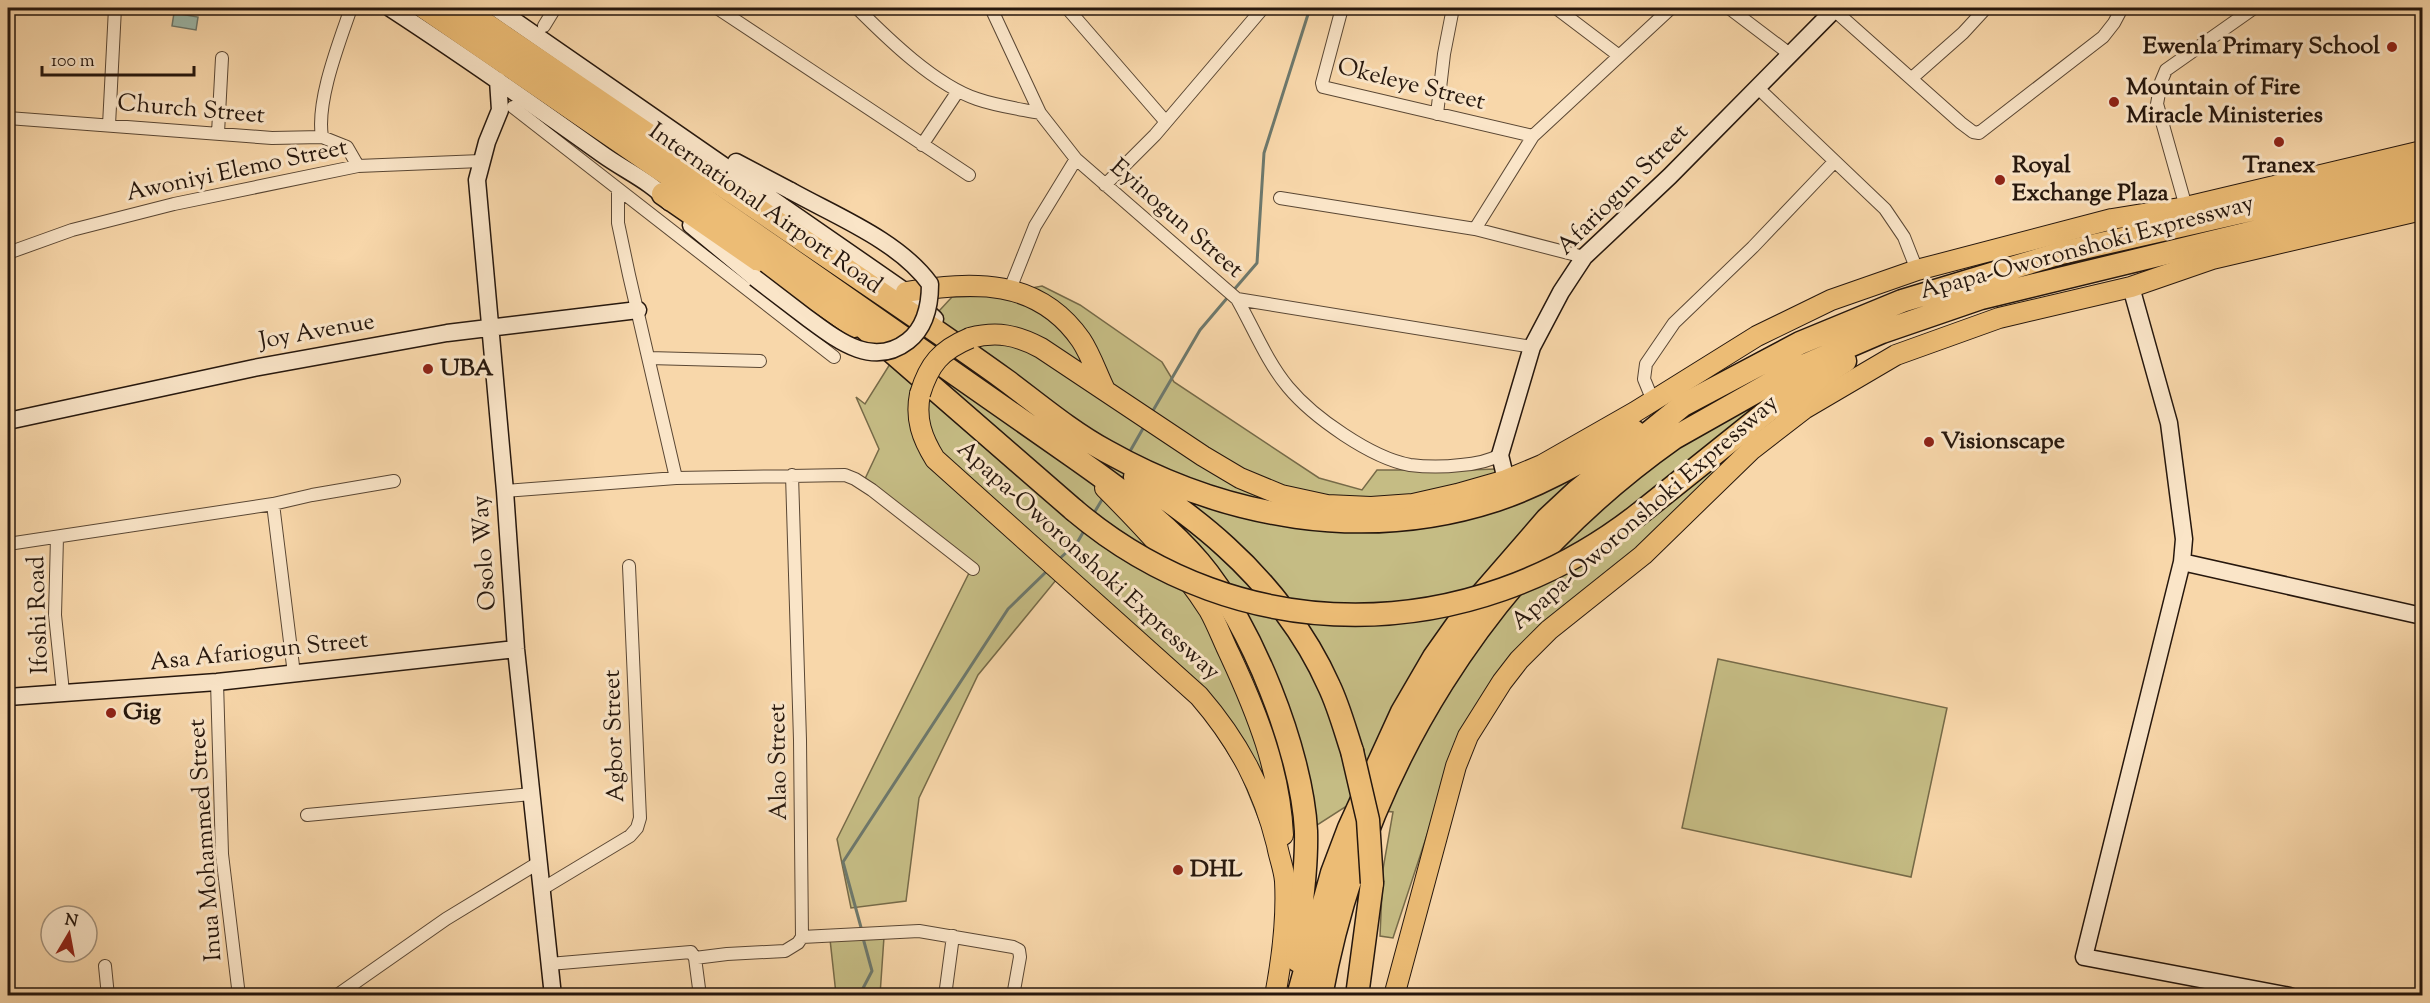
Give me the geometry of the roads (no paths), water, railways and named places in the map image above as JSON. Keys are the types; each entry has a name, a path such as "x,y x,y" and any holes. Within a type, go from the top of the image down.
{"highway":[{"name":"International Airport Road","path":"424,8 720,212 1079,447"},
{"name":"International Airport Road","path":"462,8 989,368 1079,447"},
{"name":"Apapa-Oworonshoki Expressway","path":"1298,992 1332,873 1349,828 1397,722 1434,657 1463,616 1547,519 1577,491 1683,405 1800,343 1902,301 2061,253 2422,171"},
{"name":"Apapa-Oworonshoki Expressway","path":"1321,996 1334,937 1354,868 1378,802 1412,731 1444,678 1483,624 1556,538 1656,451 1684,432 1796,369 1882,332 1981,298 2422,191"},
{"path":"663,194 720,212"},
{"path":"663,194 880,344"},
{"path":"777,250 880,344 1074,510 1134,554 1177,576 1218,592 1294,610 1364,614 1399,613 1434,608 1512,587 1583,554 1639,514 1769,410 1827,371 1884,340 1981,298"},
{"path":"1127,484 1199,494 1246,508 1300,519 1369,522 1429,516 1497,500 1586,459 1683,405"},
{"path":"1079,447 1127,484 1199,562 1220,590 1262,669 1288,736 1306,830 1297,945 1298,992"},
{"path":"1127,484 1173,504 1226,546 1262,584 1305,640 1330,687 1352,751 1368,820 1372,883 1357,996"}],"main road":[{"name":"Apapa-Oworonshoki Expressway","path":"1275,996 1282,942 1285,879 1268,813 1257,782 1236,743 1219,719 1191,689 935,459 925,441 918,420 920,394 926,374 939,356 954,344 987,333 1006,334 1024,339 1203,456 1240,478 1281,495 1327,505 1371,507 1413,504 1506,480 1542,465 1653,401 1757,336 1831,300 1917,270 2112,219 2186,207 2422,151"},
{"name":"Apapa-Oworonshoki Expressway","path":"1394,996 1456,766 1468,736 1502,682 1519,660 1549,630 1643,555 1751,450 1804,409 1896,355 1999,318 2131,287 2212,259 2422,210"},
{"path":"906,292 947,286 1010,289 1033,297 1055,311 1081,341 1106,392"},
{"path":"1127,484 1183,574 1210,611 1245,688 1268,746 1281,803 1285,879"}],"street":[{"path":"109,125 115,8"},
{"path":"322,137 320,128 329,72 351,8"},
{"name":"International Airport Road","path":"390,8 530,102 617,165 663,194 686,220 755,278 838,340 860,351 877,353 900,347 916,335 927,314 930,284 918,268 900,253 667,124"},
{"name":"International Airport Road","path":"496,8 667,124 906,292 989,368"},
{"path":"544,26 555,8"},
{"path":"717,8 969,175"},
{"path":"857,8 911,58 958,91 978,99 1040,113"},
{"name":"Eyinogun Street","path":"990,8 1040,113 1076,159 1237,299 1532,346"},
{"path":"1067,8 1166,122"},
{"path":"1105,185 1166,122 1263,8"},
{"name":"Okeleye Street","path":"1342,8 1322,83 1323,87 1533,136"},
{"path":"1437,114 1444,54 1453,8"},
{"path":"1556,8 1618,55"},
{"path":"1474,229 1533,136 1671,8"},
{"path":"1730,8 1791,56"},
{"path":"1912,78 1963,33 1986,8"},
{"path":"1835,9 1961,123 1973,132 1979,133 2103,37 2122,8"},
{"path":"2186,207 2157,104 2161,82 2166,70 2254,8"},
{"name":"Afariogun Street","path":"1506,480 1500,455 1532,346 1561,292 1584,258 1759,89 1835,9"},
{"path":"218,133 222,58"},
{"name":"Osolo Way","path":"498,80 507,109 481,161 477,180 505,491 516,649 553,996"},
{"path":"1759,89 1885,209 1904,237 1917,270"},
{"path":"922,146 958,91"},
{"path":"507,109 530,102"},
{"path":"507,109 618,189 834,357"},
{"name":"Church Street","path":"8,118 272,138 322,137 347,147 358,166"},
{"path":"1010,289 1035,225 1076,159"},
{"name":"Awoniyi Elemo Street","path":"8,253 72,230 140,213 358,166 481,161"},
{"path":"1653,401 1644,379 1646,364 1674,323 1753,247 1834,162"},
{"path":"618,189 618,223 676,478"},
{"path":"1280,198 1474,229 1584,258"},
{"path":"2131,287 2169,423 2184,539 2182,562 2084,957 2290,996"},
{"path":"1237,299 1286,385 1312,412 1354,440 1390,459 1410,465 1449,467 1479,463 1500,455"},
{"name":"Joy Avenue","path":"8,421 254,368 490,327 638,310"},
{"path":"649,358 760,361"},
{"name":"Alao Street","path":"792,475 800,740 802,937"},
{"path":"505,491 676,478 845,475 855,479 973,569"},
{"path":"8,544 273,504 394,481"},
{"path":"273,504 294,674"},
{"name":"Ifoshi Road","path":"57,537 55,615 63,692"},
{"path":"2182,562 2422,616"},
{"name":"Agbor Street","path":"542,889 630,836 637,828 640,818 629,566"},
{"name":"Asa Afariogun Street","path":"8,697 217,682 516,649"},
{"name":"Inua Mohammed Street","path":"217,682 222,854 239,996"},
{"path":"307,815 531,794"},
{"path":"336,996 446,919 538,863"},
{"path":"695,958 785,951 798,943 802,937 919,931 1013,947 1019,950 1013,996"},
{"path":"945,996 953,936"},
{"path":"549,964 687,951 693,953 695,958 700,996"},
{"path":"105,966 108,996"}],"waterway":[{"path":"1232,292 1257,263 1264,153 1310,8"},
{"path":"1151,414 1200,330 1228,297"},
{"path":"1129,453 1145,425"},
{"path":"1094,513 1103,498"},
{"path":"1058,560 1077,543 1085,529"},
{"path":"862,931 843,862 1008,609 1047,571"},
{"path":"859,996 872,971 863,938"}],"place":[{"name":"Ewenla Primary School","path":"2392,47"},
{"name":"Mountain of Fire Miracle Ministeries","path":"2114,102"},
{"name":"Tranex","path":"2279,142"},
{"name":"Royal Exchange Plaza","path":"2000,180"},
{"name":"UBA","path":"428,369"},
{"name":"Visionscape","path":"1929,442"},
{"name":"Gig","path":"111,713"},
{"name":"DHL","path":"1178,870"}]}
